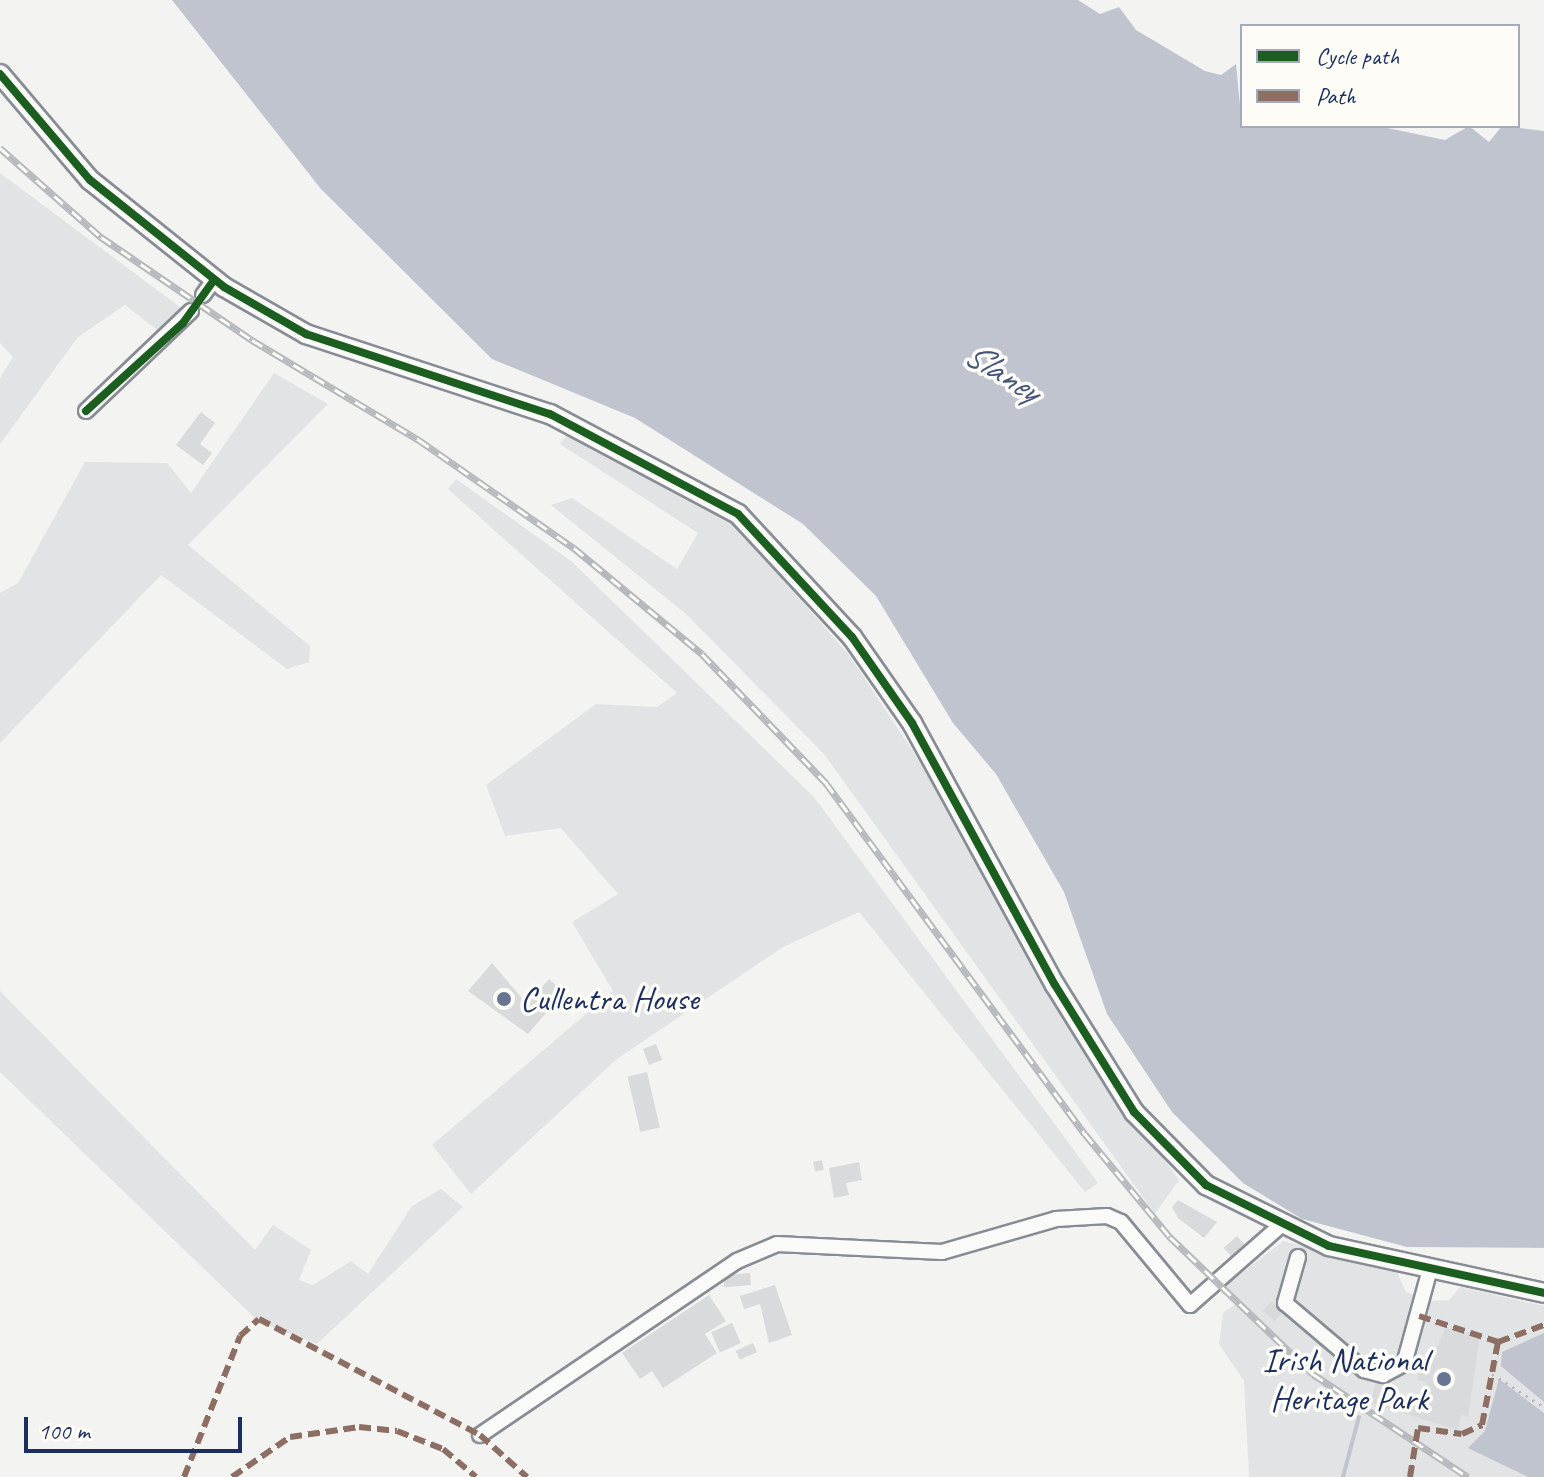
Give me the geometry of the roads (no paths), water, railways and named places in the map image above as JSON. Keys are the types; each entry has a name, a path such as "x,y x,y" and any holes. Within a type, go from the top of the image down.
{"main road":[{"path":"0,74 90,180 208,287 306,334 550,414 738,514 852,637 912,723 1055,985 1134,1112 1206,1185 1281,1225 1329,1246 1544,1293"}],"street":[{"path":"86,411 191,311"},
{"path":"480,1435 737,1261 777,1244 942,1252 1056,1219 1107,1216 1121,1222 1190,1305 1281,1225"},
{"path":"1298,1257 1285,1303 1364,1370 1383,1375 1404,1364 1430,1269"}],"water":[{"name":"Slaney","path":"172,0 1078,0 1100,14 1119,7 1136,30 1205,71 1221,75 1236,64 1240,128 1388,128 1445,140 1466,128 1472,128 1489,142 1500,128 1544,131 1544,1248 1407,1247 1302,1219 1243,1183 1172,1112 1107,1014 1064,892 996,774 953,723 876,596 803,524 635,418 492,359 321,189"},
{"path":"1544,1333 1544,1402 1501,1366 1502,1352"},
{"path":"1499,1379 1544,1413 1544,1477 1528,1477 1468,1448 1485,1431"}],"waterway":[{"path":"1343,1477 1359,1417"}],"railway":[{"path":"0,148 101,237 252,340 419,440 574,548 702,654 826,783 1085,1134 1170,1237 1313,1374 1468,1477"}],"place":[{"name":"Cullentra House","path":"504,999"},
{"name":"Irish National Heritage Park","path":"1444,1379"}]}
